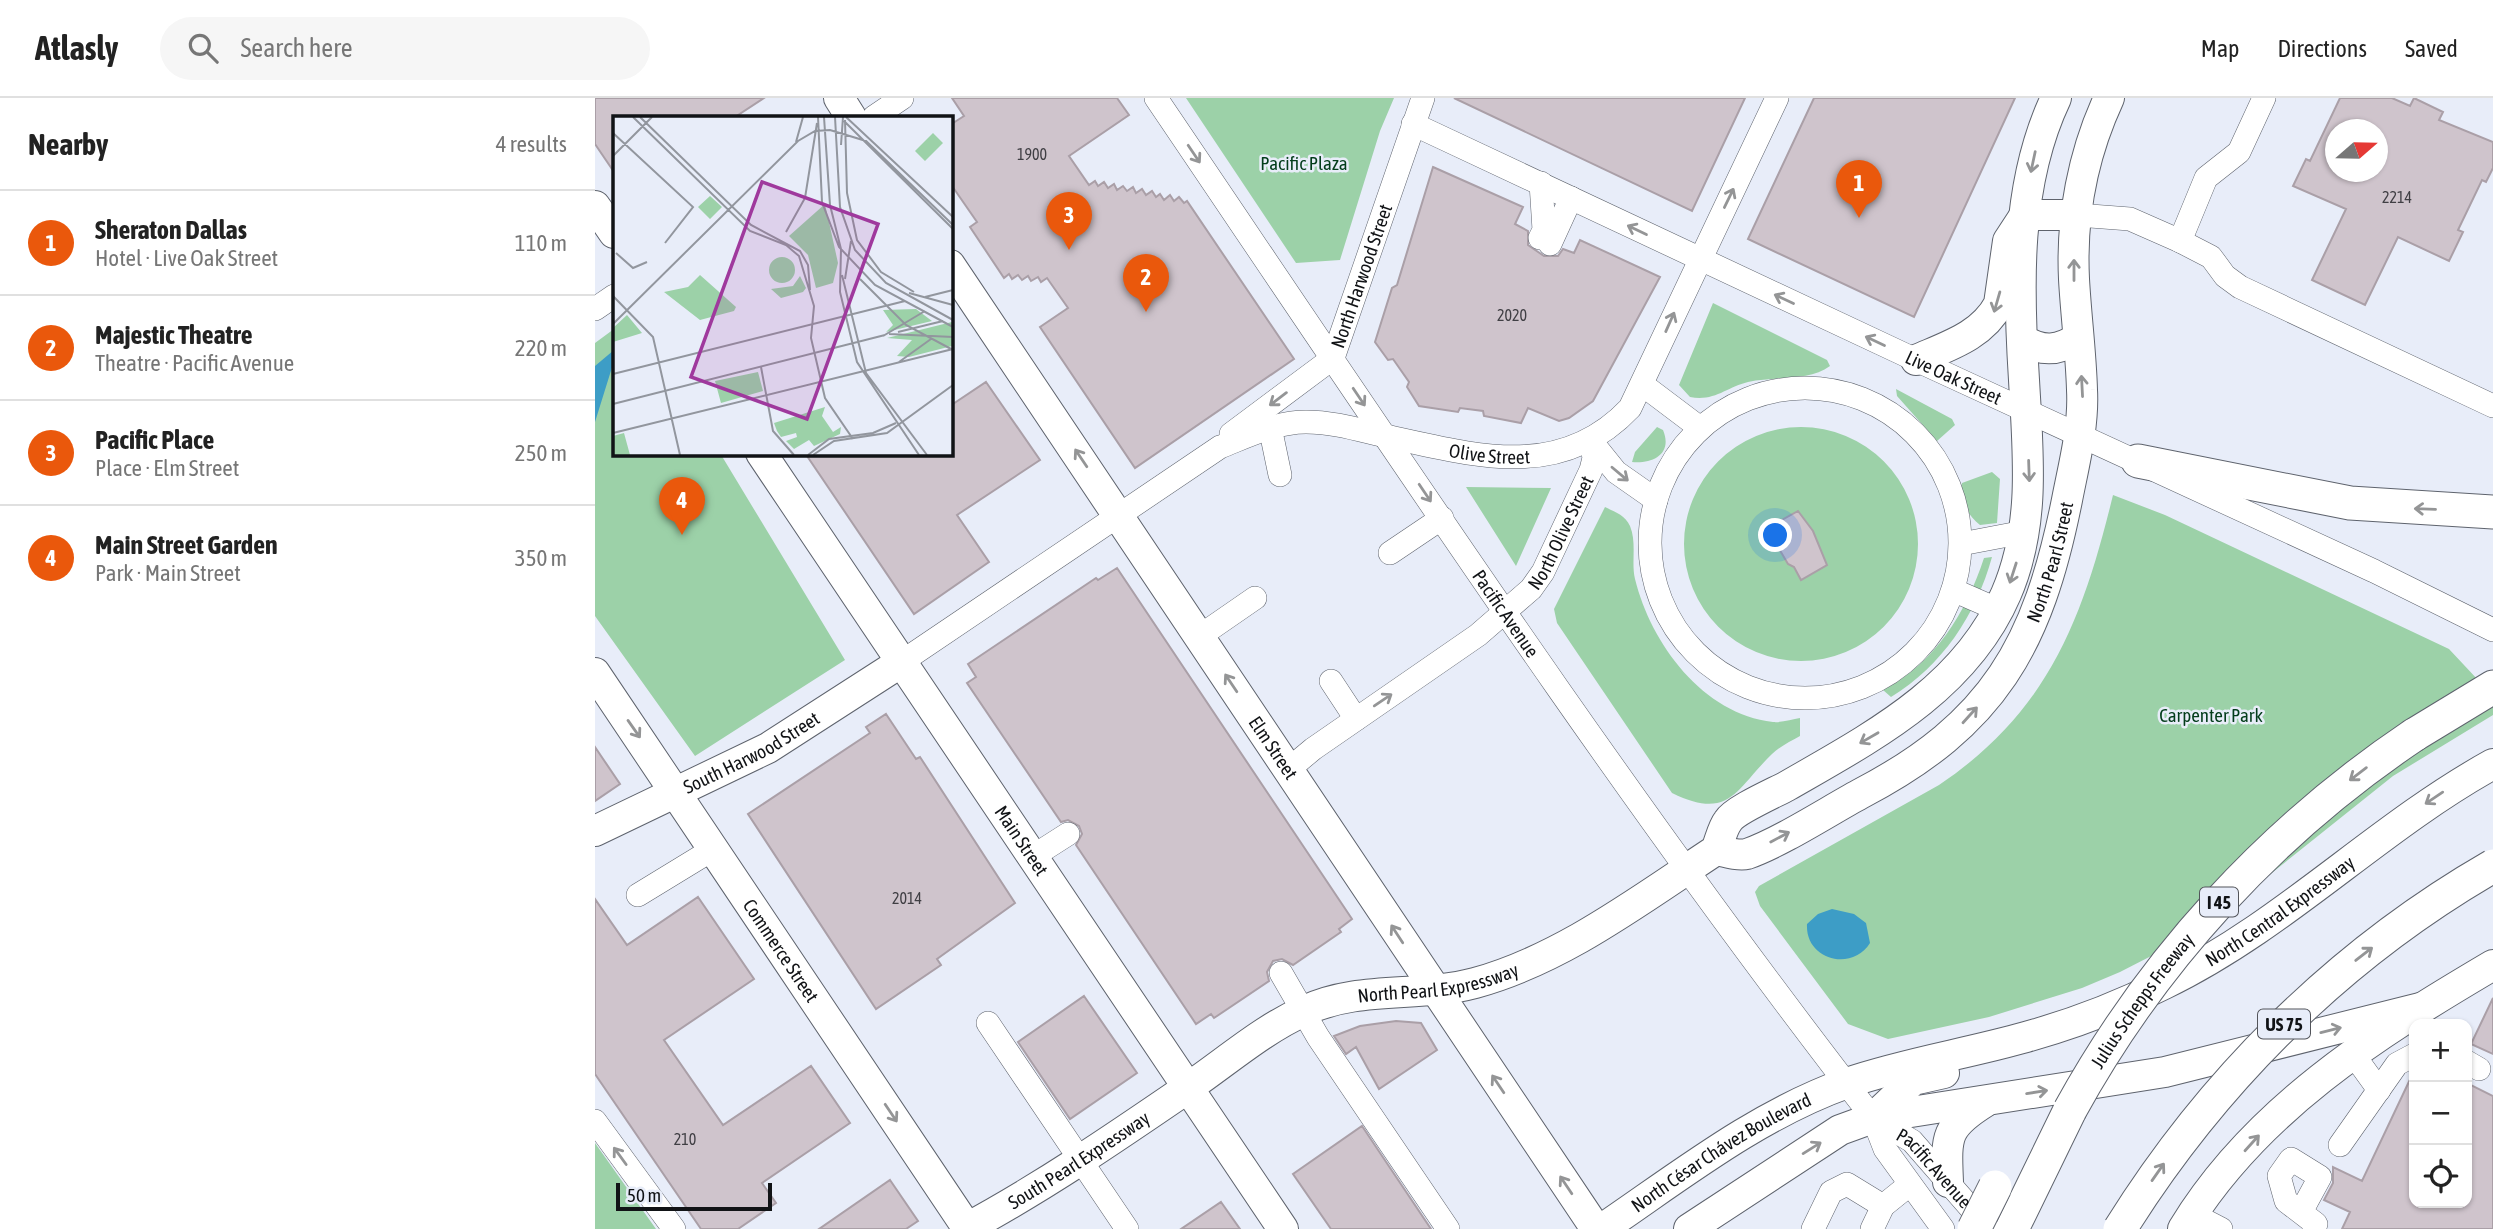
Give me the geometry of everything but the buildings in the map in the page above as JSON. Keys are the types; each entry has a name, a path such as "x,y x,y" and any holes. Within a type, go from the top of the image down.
{"highway":[{"path":"2139,461 2350,503 2493,512"},
{"name":"Julius Schepps Freeway","path":"2012,1229 2049,1150 2084,1086 2124,1023 2170,959 2212,910 2301,821 2357,775 2414,735 2493,687"},
{"path":"2414,735 2493,705"},
{"name":"US 75","path":"2120,1229 2204,1111 2277,1031 2371,948 2423,910 2493,866"},
{"path":"1974,1229 1995,1187 2049,1150"}],"main road":[{"path":"839,98 850,116"},
{"name":"North Pearl Street","path":"2056,98 2037,146 2025,215 2023,340 2030,476 2024,532 2007,592 1997,613 1972,650 1929,696 1887,727 1728,819 1716,850 1745,855 1875,786 1951,736 2002,679 2040,602 2062,524 2079,434 2082,390 2074,276 2077,215 2083,176 2109,98"},
{"path":"595,206 613,232"},
{"path":"1916,360 1978,332 1995,312 1999,303 2008,241 2025,215 2077,215"},
{"name":"Elm Street","path":"952,268 1289,769 1434,991 1599,1229"},
{"path":"2023,340 2049,349 2069,344 2078,338"},
{"name":"Main Street","path":"762,455 1283,1229"},
{"name":"South Harwood Street","path":"595,831 768,748 900,663"},
{"name":"Commerce Street","path":"595,673 715,848 967,1229"},
{"name":"North Central Expressway","path":"1846,1084 1903,1065 2050,1029 2161,986 2234,947 2297,904 2416,811 2493,764"},
{"path":"1686,870 1716,850"},
{"name":"North Pearl Expressway","path":"1189,1087 1259,1037 1303,1011 1324,1003 1366,994 1434,991 1475,983 1537,959 1686,870"},
{"path":"2415,1019 2493,965"},
{"path":"1689,1229 1840,1130 1873,1118 2165,1072 2409,1022"},
{"path":"2187,1221 2230,1167 2296,1096 2353,1054 2409,1023"},
{"path":"1873,1118 1913,1080 2017,1057 2040,1044 2050,1029"},
{"name":"North César Chávez Boulevard","path":"1599,1229 1753,1128 1814,1096 1846,1084"},
{"name":"South Pearl Expressway","path":"967,1229 1079,1161 1189,1087"},
{"path":"1948,1182 1947,1151 1950,1130 1957,1121 1989,1100"}],"street":[{"path":"875,116 902,98"},
{"name":"Pacific Avenue","path":"1156,98 1506,613 1686,870 1873,1118 1885,1149 1943,1229"},
{"name":"North Harwood Street","path":"1220,447 1229,435 1333,358 1423,98"},
{"path":"1656,500 1616,472 1591,441 1612,427 1630,408 1643,385 1699,259 1777,98"},
{"path":"2180,241 2206,178 2239,152 2264,98"},
{"name":"Live Oak Street","path":"1413,124 1916,360 2139,461 2493,630"},
{"path":"1541,183 1545,241 1571,198"},
{"path":"2077,215 2130,219 2180,241 2211,257 2225,276 2240,287 2493,406"},
{"path":"595,309 613,297"},
{"path":"1643,385 1700,428"},
{"path":"1813,387 1844,392 1873,403 1900,420 1923,441 1940,466 1952,491 1961,544 1953,590 1940,620 1922,646 1898,668 1870,685 1839,695 1806,699 1757,691 1713,667 1688,644 1669,617 1657,589 1651,559 1651,530 1656,500 1666,474 1700,428 1725,410 1743,401 1783,389 1813,387"},
{"name":"North Harwood Street","path":"900,663 1220,447 1271,427 1292,422 1333,423 1386,436"},
{"path":"1271,427 1280,475"},
{"name":"Olive Street","path":"1386,436 1480,455 1518,459 1541,457 1591,441"},
{"name":"North Olive Street","path":"1289,769 1506,613 1531,589 1543,572 1591,470 1594,458 1591,441"},
{"path":"1390,553 1442,518"},
{"path":"1961,544 2024,532"},
{"path":"1953,590 1985,604 1997,613"},
{"path":"1200,636 1255,598"},
{"path":"1331,681 1356,719"},
{"path":"1032,857 1068,834"},
{"path":"638,895 715,848"},
{"path":"1280,973 1448,1229"},
{"path":"988,1023 1127,1229"},
{"path":"2353,1054 2379,1090"},
{"path":"2340,1145 2397,1064 2409,1058"},
{"name":"Pacific Avenue","path":"1873,1118 1912,1141 1989,1229"},
{"path":"595,1121 674,1229"},
{"path":"1813,1229 1831,1192 1847,1184 1883,1206"},
{"path":"1872,1229 1883,1206 1909,1185"},
{"path":"2187,1221 2221,1229"}],"green space":[{"name":"Pacific Plaza","path":"1186,98 1394,98 1380,131 1340,260 1296,263"},
{"path":"1713,303 1827,360 1830,366 1801,377 1758,380 1740,384 1713,396 1690,397 1679,385"},
{"path":"613,330 613,455 721,455 845,660 695,756 595,616 595,343"},
{"path":"1896,389 1952,419 1955,425 1937,441 1897,396"},
{"path":"1657,427 1663,430 1665,438 1663,451 1654,459 1632,462 1635,452"},
{"path":"1790,427 1812,427 1846,436 1884,461 1909,499 1916,521 1916,567 1909,589 1884,627 1856,647 1835,656 1812,661 1790,661 1767,656 1746,647 1727,635 1710,618 1689,578 1684,555 1684,533 1689,510 1698,489 1710,470 1727,453 1767,432"},
{"path":"1992,472 2000,479 1997,523 1980,525 1965,506 1961,495 1962,483"},
{"path":"1466,487 1551,488 1516,566"},
{"name":"Carpenter Park","path":"2113,495 2165,515 2449,649 2493,696 2493,715 2393,776 2198,932 2120,972 2082,988 1989,1017 1888,1039 1848,1024 1760,906 1755,892 1759,886 1939,785 1977,756 2008,726 2034,693 2056,658 2074,621 2089,582"},
{"path":"1605,507 1623,516 1630,526 1635,579 1643,603 1653,628 1684,672 1724,705 1748,716 1776,722 1800,718 1800,736 1775,751 1730,798 1707,804 1672,793 1557,623 1554,609"},
{"path":"1992,557 1977,599 1955,637 1926,670 1891,697 1883,690 1902,679 1933,651 1958,617 1984,558"},
{"path":"595,1143 656,1229 595,1229"}],"water":[{"path":"613,351 613,364 595,422 595,366"},
{"path":"1832,909 1854,914 1866,923 1870,943 1862,952 1842,959 1831,958 1813,946 1808,936 1807,924 1818,914"}],"place":[{"name":"Sheraton Dallas","path":"1859,218"},
{"name":"Pacific Place","path":"1069,250"},
{"name":"Majestic Theatre","path":"1146,312"},
{"name":"Main Street Garden","path":"682,535"}]}
